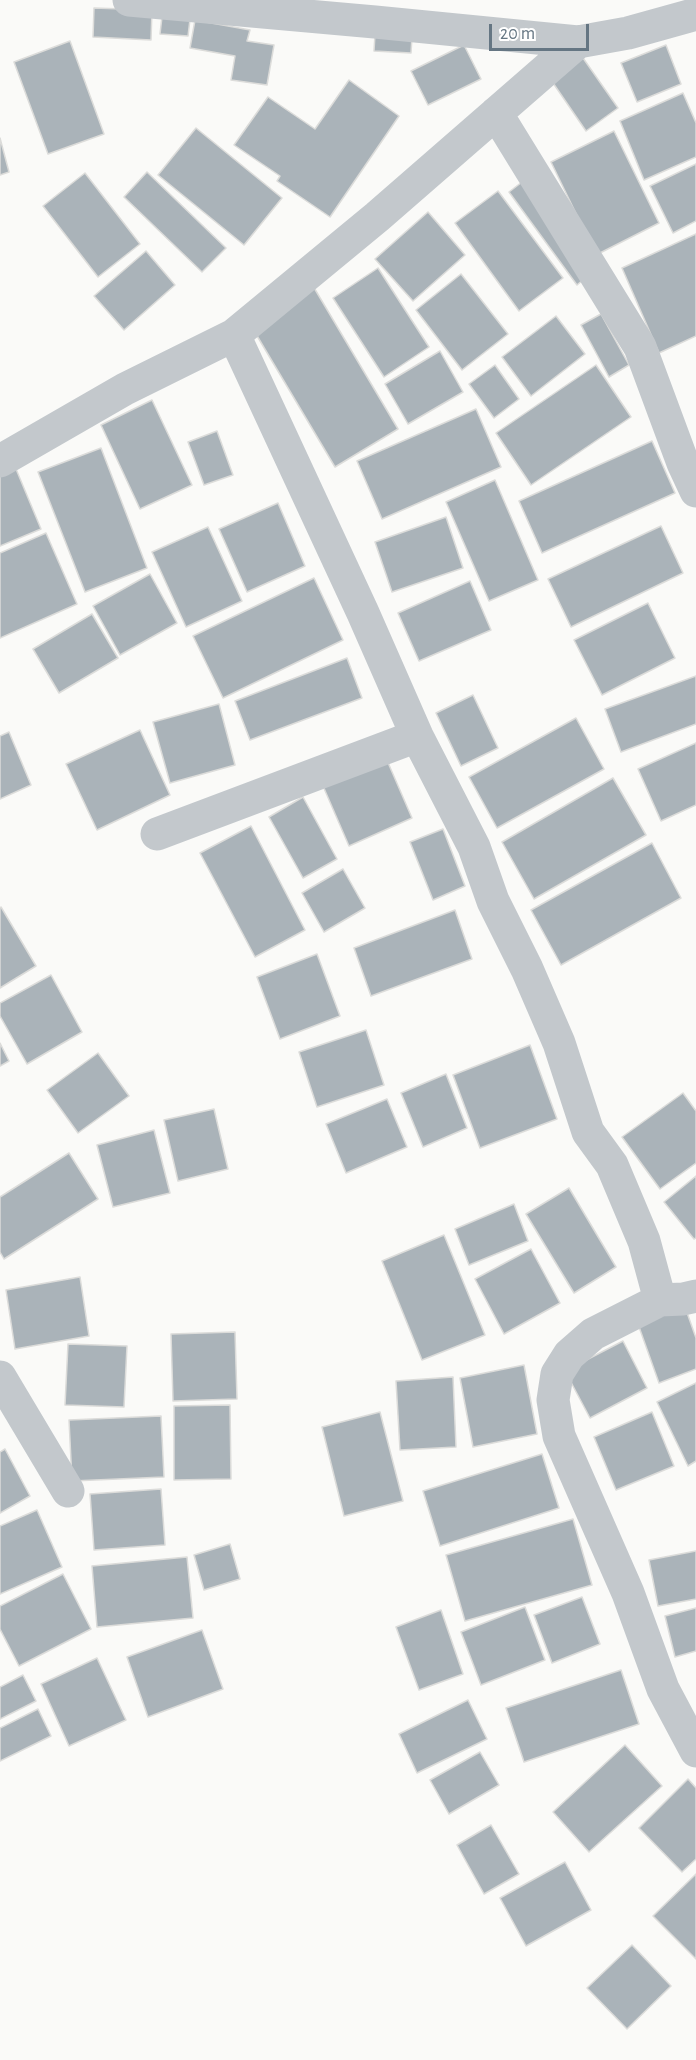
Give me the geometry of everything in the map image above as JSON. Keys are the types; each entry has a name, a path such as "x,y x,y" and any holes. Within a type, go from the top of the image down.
{"street":[{"path":"129,0 375,21 578,42 628,33 696,14"},
{"path":"0,461 125,389 234,335 377,217 578,42"},
{"path":"496,113 640,347 683,463 696,491"},
{"path":"234,335 363,613 417,736 474,847 493,901 527,969 559,1043 588,1132 612,1165 644,1241 660,1300"},
{"path":"157,834 417,736"},
{"path":"696,1296 660,1300 593,1334 569,1355 557,1374 553,1400 559,1436 628,1593 663,1689 696,1751"},
{"path":"0,1377 68,1491"}],"building":[{"path":"94,8 152,10 151,40 93,37"},
{"path":"163,8 191,11 188,36 160,34"},
{"path":"195,20 250,30 247,41 274,45 267,85 231,80 235,56 190,48"},
{"path":"375,34 412,37 411,53 374,51"},
{"path":"70,41 104,134 48,154 14,62"},
{"path":"464,45 481,79 428,105 411,71"},
{"path":"666,45 681,84 637,102 621,63"},
{"path":"583,58 618,108 586,131 551,80"},
{"path":"349,80 399,116 330,217 277,181 280,176 234,145 268,97 315,129"},
{"path":"683,93 696,123 696,157 644,180 620,121"},
{"path":"196,128 282,198 244,245 158,175"},
{"path":"614,131 659,223 596,255 551,162"},
{"path":"0,138 9,172 0,175"},
{"path":"696,164 696,221 673,233 650,186"},
{"path":"147,172 226,248 202,272 124,197"},
{"path":"85,173 140,244 98,277 43,206"},
{"path":"522,182 590,274 577,285 509,192"},
{"path":"498,191 563,278 519,311 455,223"},
{"path":"428,212 465,255 413,301 375,259"},
{"path":"696,234 696,336 659,353 622,268"},
{"path":"146,251 175,285 124,330 94,296"},
{"path":"378,268 429,347 384,377 333,298"},
{"path":"461,274 508,334 462,370 416,310"},
{"path":"313,286 398,429 335,467 250,324"},
{"path":"601,314 629,365 609,377 581,325"},
{"path":"556,316 585,354 531,396 502,357"},
{"path":"440,351 463,392 408,424 385,384"},
{"path":"495,365 519,399 494,418 469,384"},
{"path":"596,365 631,417 531,485 496,433"},
{"path":"152,400 192,485 140,509 101,425"},
{"path":"476,409 501,467 382,519 357,461"},
{"path":"217,431 233,475 204,485 188,442"},
{"path":"652,441 675,493 542,553 519,501"},
{"path":"101,448 147,568 85,592 38,472"},
{"path":"16,469 41,529 0,546 0,476"},
{"path":"495,480 538,580 489,601 446,502"},
{"path":"278,503 305,566 247,592 219,529"},
{"path":"446,517 463,568 392,592 375,542"},
{"path":"661,526 683,573 571,627 548,579"},
{"path":"208,527 242,601 186,627 152,552"},
{"path":"46,533 77,604 0,638 0,553"},
{"path":"150,574 177,623 120,655 93,606"},
{"path":"314,578 343,640 223,698 193,636"},
{"path":"470,581 491,630 419,661 398,613"},
{"path":"648,603 675,658 602,695 574,640"},
{"path":"92,614 118,658 59,693 33,649"},
{"path":"347,658 362,698 250,740 235,701"},
{"path":"696,676 696,724 621,752 605,709"},
{"path":"473,695 498,748 461,766 436,713"},
{"path":"219,704 235,765 170,783 153,722"},
{"path":"576,718 604,769 497,828 469,777"},
{"path":"140,730 170,795 97,830 66,764"},
{"path":"9,732 31,785 0,799 0,736"},
{"path":"696,743 696,805 661,821 638,769"},
{"path":"386,758 412,818 349,846 323,786"},
{"path":"613,778 646,835 534,899 502,842"},
{"path":"303,797 337,859 303,878 269,817"},
{"path":"251,826 305,930 255,957 200,853"},
{"path":"443,829 465,886 433,900 410,842"},
{"path":"652,843 681,898 561,965 531,910"},
{"path":"343,869 365,908 324,932 302,893"},
{"path":"0,908 36,966 0,988"},
{"path":"455,910 472,959 371,996 354,948"},
{"path":"317,954 340,1016 280,1039 257,977"},
{"path":"51,975 82,1032 27,1064 0,1016 0,1003"},
{"path":"366,1030 384,1085 317,1107 299,1052"},
{"path":"0,1043 9,1061 0,1066"},
{"path":"530,1045 557,1119 480,1148 453,1075"},
{"path":"98,1053 129,1096 78,1133 47,1090"},
{"path":"446,1074 467,1128 423,1147 401,1093"},
{"path":"683,1093 696,1111 696,1163 660,1189 622,1137"},
{"path":"387,1099 407,1147 346,1173 326,1124"},
{"path":"214,1109 228,1169 178,1181 164,1120"},
{"path":"154,1130 170,1193 113,1207 97,1145"},
{"path":"69,1153 98,1199 4,1259 0,1252 0,1197"},
{"path":"696,1176 696,1238 694,1239 664,1202"},
{"path":"569,1188 616,1267 574,1293 526,1214"},
{"path":"514,1204 528,1241 469,1265 455,1229"},
{"path":"444,1235 485,1335 422,1360 382,1261"},
{"path":"531,1249 560,1303 504,1334 475,1279"},
{"path":"80,1277 89,1336 15,1349 6,1290"},
{"path":"685,1307 696,1338 696,1369 659,1383 638,1324"},
{"path":"235,1332 237,1399 173,1401 171,1334"},
{"path":"623,1341 647,1388 590,1418 565,1371"},
{"path":"68,1344 127,1346 124,1407 65,1405"},
{"path":"524,1365 537,1434 473,1447 460,1378"},
{"path":"453,1377 456,1447 400,1450 396,1381"},
{"path":"696,1383 696,1461 688,1466 657,1402"},
{"path":"230,1405 231,1479 174,1480 174,1406"},
{"path":"380,1412 403,1501 344,1516 322,1427"},
{"path":"652,1412 674,1466 616,1490 594,1437"},
{"path":"161,1416 164,1477 72,1481 69,1420"},
{"path":"5,1449 30,1496 0,1513 0,1452"},
{"path":"542,1454 559,1508 440,1546 423,1491"},
{"path":"161,1489 165,1545 94,1550 90,1494"},
{"path":"37,1510 62,1567 0,1594 0,1526"},
{"path":"573,1519 592,1585 465,1621 446,1555"},
{"path":"230,1544 240,1579 204,1590 194,1555"},
{"path":"696,1551 696,1599 658,1606 649,1560"},
{"path":"187,1557 193,1618 97,1627 92,1566"},
{"path":"63,1574 91,1629 19,1666 0,1629 0,1606"},
{"path":"582,1597 600,1644 552,1663 534,1615"},
{"path":"525,1607 545,1660 481,1685 461,1632"},
{"path":"696,1608 696,1651 675,1657 665,1616"},
{"path":"441,1610 463,1674 419,1690 396,1627"},
{"path":"202,1630 223,1689 148,1717 127,1657"},
{"path":"97,1658 126,1720 69,1746 41,1684"},
{"path":"621,1670 639,1724 524,1762 506,1708"},
{"path":"23,1675 36,1701 0,1719 0,1687"},
{"path":"468,1700 487,1739 417,1773 399,1734"},
{"path":"38,1709 51,1736 0,1761 0,1728"},
{"path":"625,1745 662,1786 589,1852 553,1812"},
{"path":"480,1752 499,1785 449,1814 430,1780"},
{"path":"688,1779 696,1788 696,1859 682,1872 639,1828"},
{"path":"491,1825 519,1874 484,1894 457,1845"},
{"path":"565,1862 591,1910 526,1946 500,1898"},
{"path":"696,1874 696,1959 653,1916"},
{"path":"632,1945 671,1986 627,2029 587,1988"}]}
